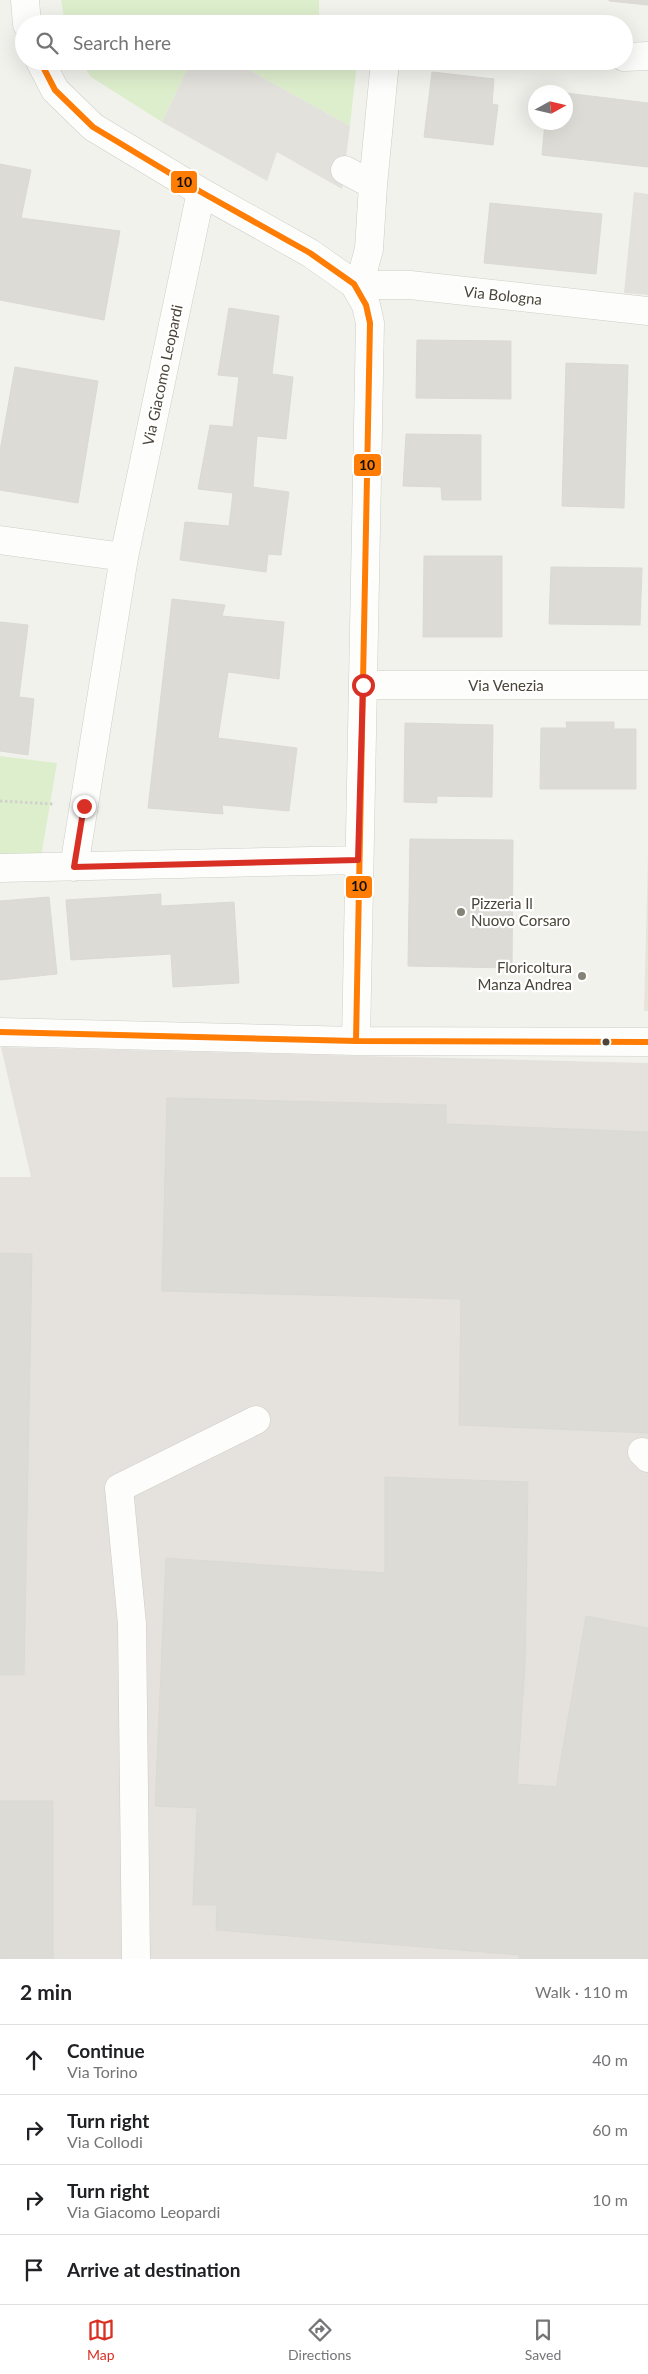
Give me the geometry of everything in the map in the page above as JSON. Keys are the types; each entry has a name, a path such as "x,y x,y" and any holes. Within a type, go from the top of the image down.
{"street":[{"path":"25,0 26,15"},
{"path":"633,57 648,56"},
{"path":"45,70 55,90 93,127 201,192 310,254 354,284 366,305 370,323 358,860 356,1041"},
{"path":"358,290 369,249 384,70"},
{"path":"345,170 373,185"},
{"name":"Via Giacomo Leopardi","path":"74,867 124,557 201,192"},
{"name":"Via Bologna","path":"358,290 373,285 410,285 648,311"},
{"path":"0,540 124,557"},
{"name":"Via Venezia","path":"363,685 648,685"},
{"path":"0,868 358,860"},
{"path":"0,1032 356,1041 648,1042"},
{"path":"136,1959 132,1624 119,1488 256,1420"}],"path":[{"path":"0,800 50,804"}],"shaded area":[{"path":"187,70 249,70 350,126 342,189 277,152 267,181 162,122"},
{"path":"634,192 648,194 648,295 624,293"},
{"path":"648,855 648,1011 644,1011"},
{"path":"1,1047 648,1063 648,1959 0,1959 0,1177 31,1177"}],"green space":[{"path":"61,0 319,0 319,15 64,15"},
{"path":"86,70 187,70 162,122 91,77"},
{"path":"249,70 355,70 350,126"},
{"path":"0,756 57,763 41,857 0,855"}],"building":[{"path":"648,0 648,5 609,1"},
{"path":"432,72 494,79 492,104 498,105 493,145 424,137"},
{"path":"573,94 648,103 648,167 542,155 544,130 573,130"},
{"path":"0,164 31,170 21,218 120,231 104,320 0,300"},
{"path":"490,203 602,214 596,274 484,263"},
{"path":"229,308 279,316 272,374 293,377 286,439 257,436 253,487 289,492 281,555 268,554 266,572 180,560 185,522 229,526 233,493 198,489 210,425 233,427 239,377 218,375"},
{"path":"417,340 511,341 511,399 416,398"},
{"path":"566,363 628,365 624,508 562,506"},
{"path":"15,367 98,381 78,503 0,490 0,451"},
{"path":"406,434 481,435 481,500 442,500 441,487 403,486"},
{"path":"424,556 502,556 502,637 423,637"},
{"path":"551,567 642,568 640,625 549,624"},
{"path":"172,599 225,605 222,616 284,622 279,679 228,672 218,738 297,748 289,811 222,805 223,814 148,808"},
{"path":"0,622 28,625 19,697 34,699 28,755 0,751"},
{"path":"566,722 614,722 614,729 636,729 636,789 540,789 541,728 567,728"},
{"path":"405,723 493,725 492,797 437,796 437,803 404,802"},
{"path":"410,839 513,840 512,968 408,966"},
{"path":"161,894 161,906 234,902 239,983 173,987 171,954 71,960 66,900"},
{"path":"49,897 57,974 0,980 0,901"},
{"path":"167,1098 446,1105 446,1124 648,1132 648,1433 459,1425 461,1299 162,1291"},
{"path":"0,1253 32,1254 24,1675 0,1675"},
{"path":"385,1477 528,1482 525,1665 517,1784 556,1787 586,1616 648,1628 648,1959 519,1959 520,1955 216,1930 217,1905 193,1905 197,1808 155,1806 166,1558 385,1573"},
{"path":"0,1801 53,1801 53,1959 0,1959"}],"transit line":[{"name":"10","path":"45,70 55,90 93,127 201,192 310,253 354,284 366,305 370,323 356,1041"},
{"name":"10","path":"0,1032 356,1041 648,1042"}],"place":[{"name":"Pizzeria Il Nuovo Corsaro","path":"461,912"},
{"name":"Floricoltura Manza Andrea","path":"582,976"}],"route":[{"path":"84,806 74,867 358,860 363,685"}]}
